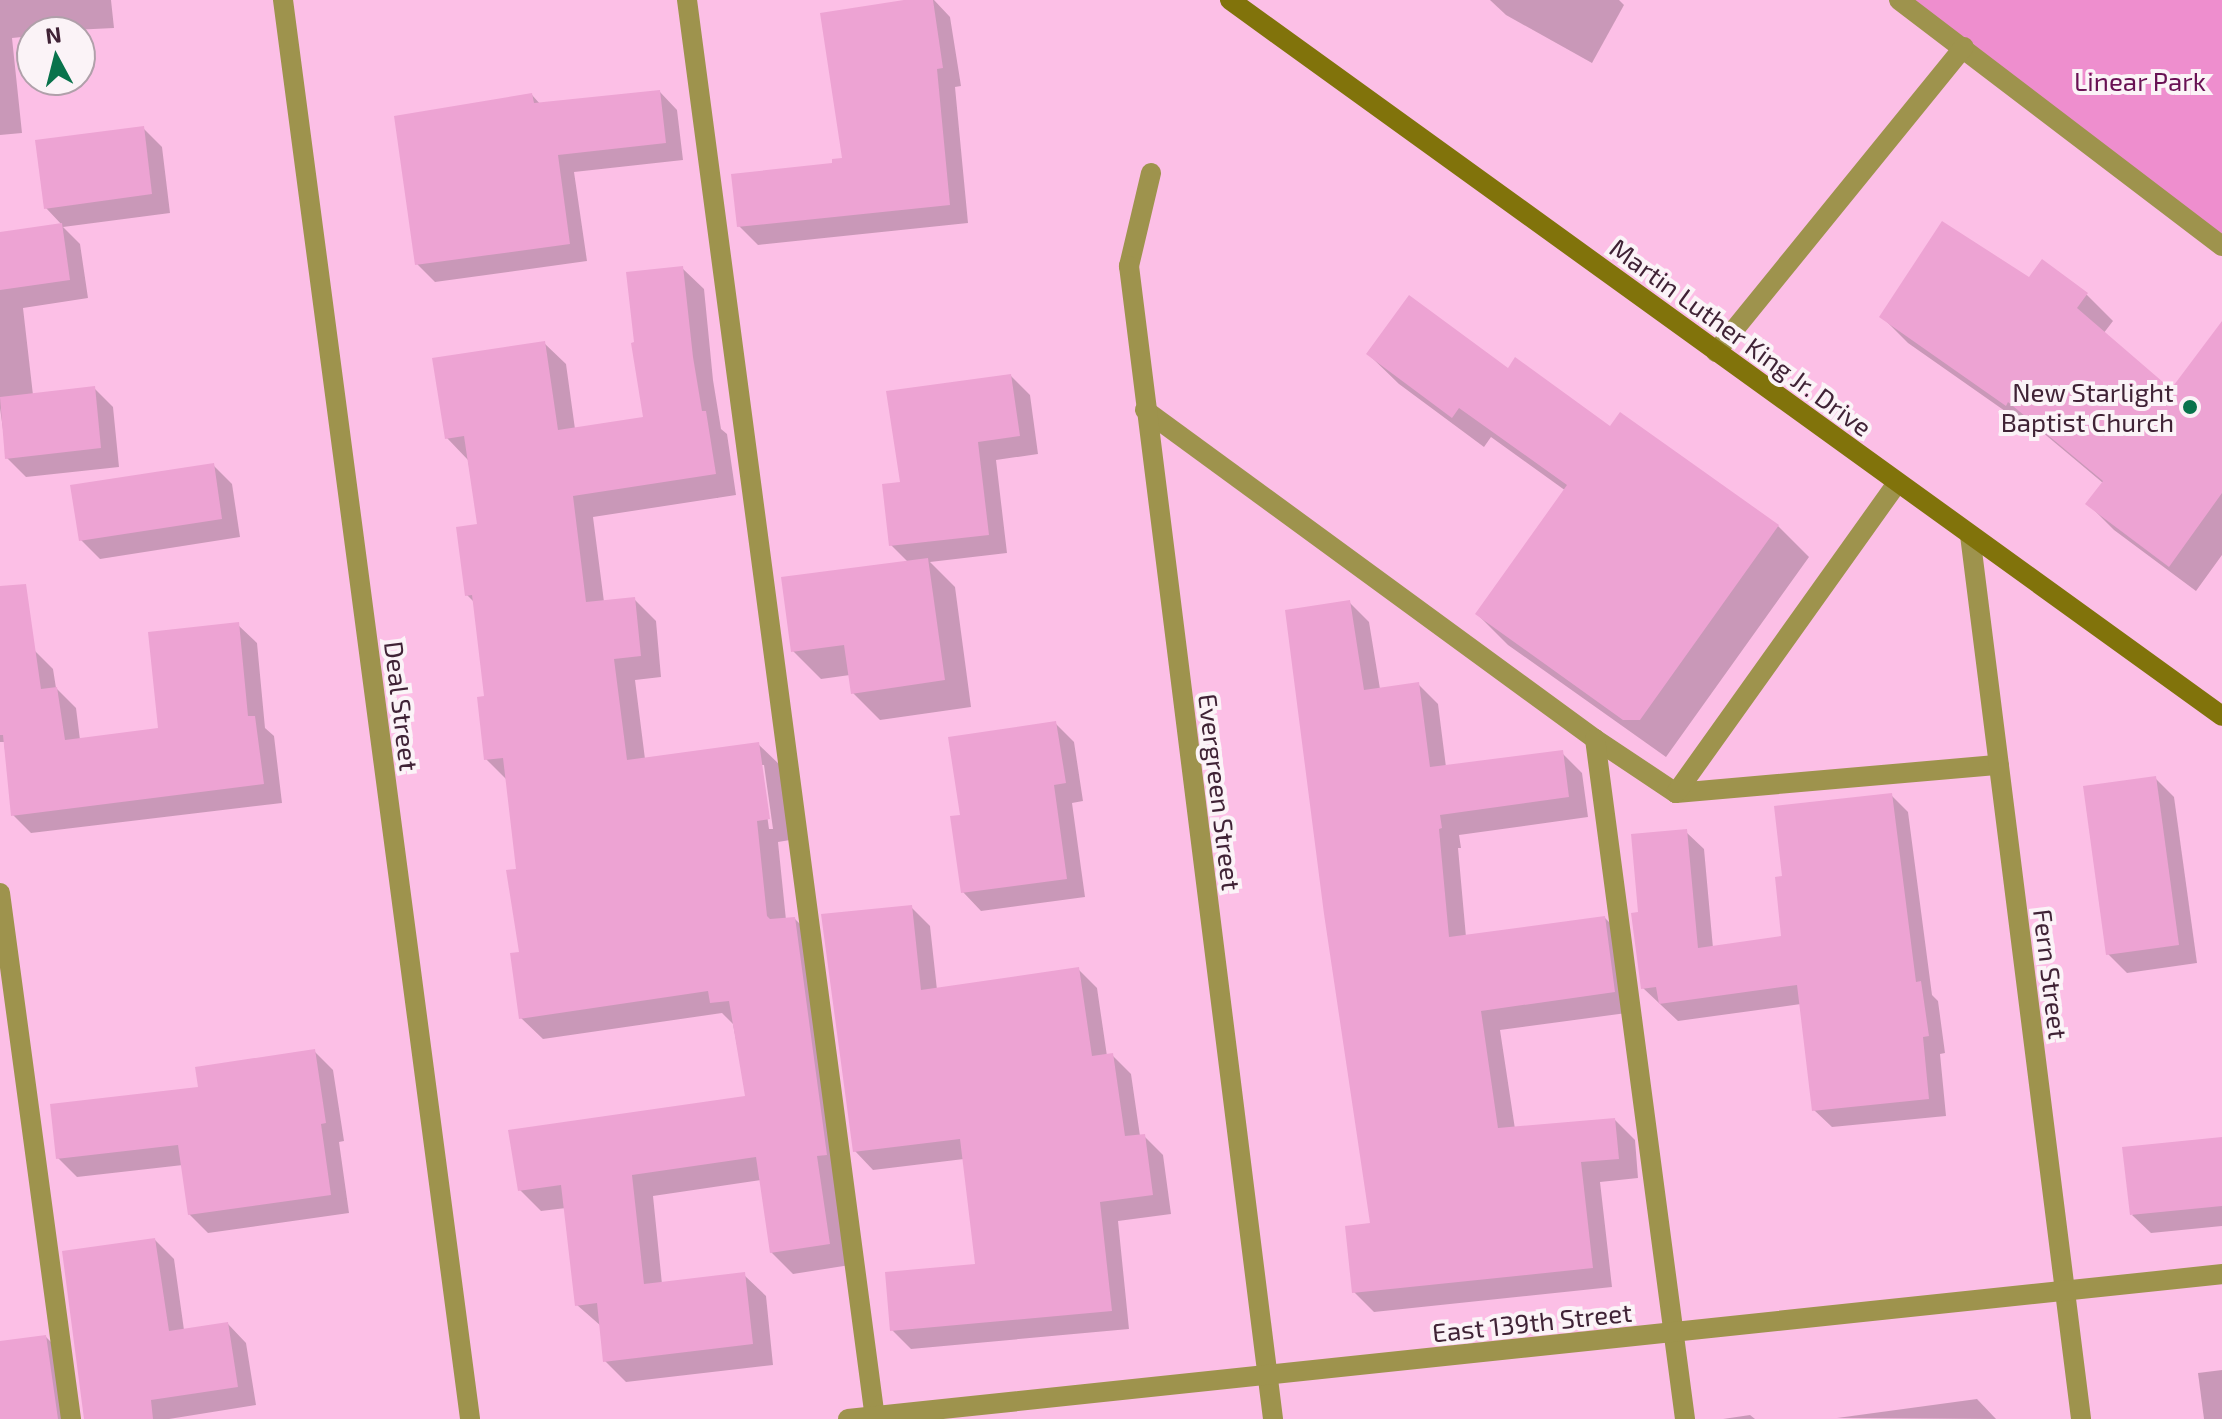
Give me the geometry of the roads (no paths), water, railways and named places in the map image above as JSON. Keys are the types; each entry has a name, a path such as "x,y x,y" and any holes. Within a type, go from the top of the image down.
{"main road":[{"name":"Martin Luther King Jr. Drive","path":"1230,0 2222,716"}],"street":[{"name":"Deal Street","path":"283,0 470,1419"},
{"path":"687,0 875,1418"},
{"path":"1899,0 2222,246"},
{"path":"1716,352 1964,47"},
{"name":"Evergreen Street","path":"1151,173 1129,266 1273,1419"},
{"path":"1145,410 1595,739 1676,793 1999,765"},
{"path":"1676,793 1897,483"},
{"name":"Fern Street","path":"1970,535 2081,1419"},
{"path":"1595,739 1685,1419"},
{"path":"0,893 71,1419"},
{"name":"East 139th Street","path":"848,1419 2222,1274"}],"place":[{"name":"New Starlight Baptist Church","path":"2190,407"}],"park label":[{"name":"Linear Park","path":"2140,81"}]}
